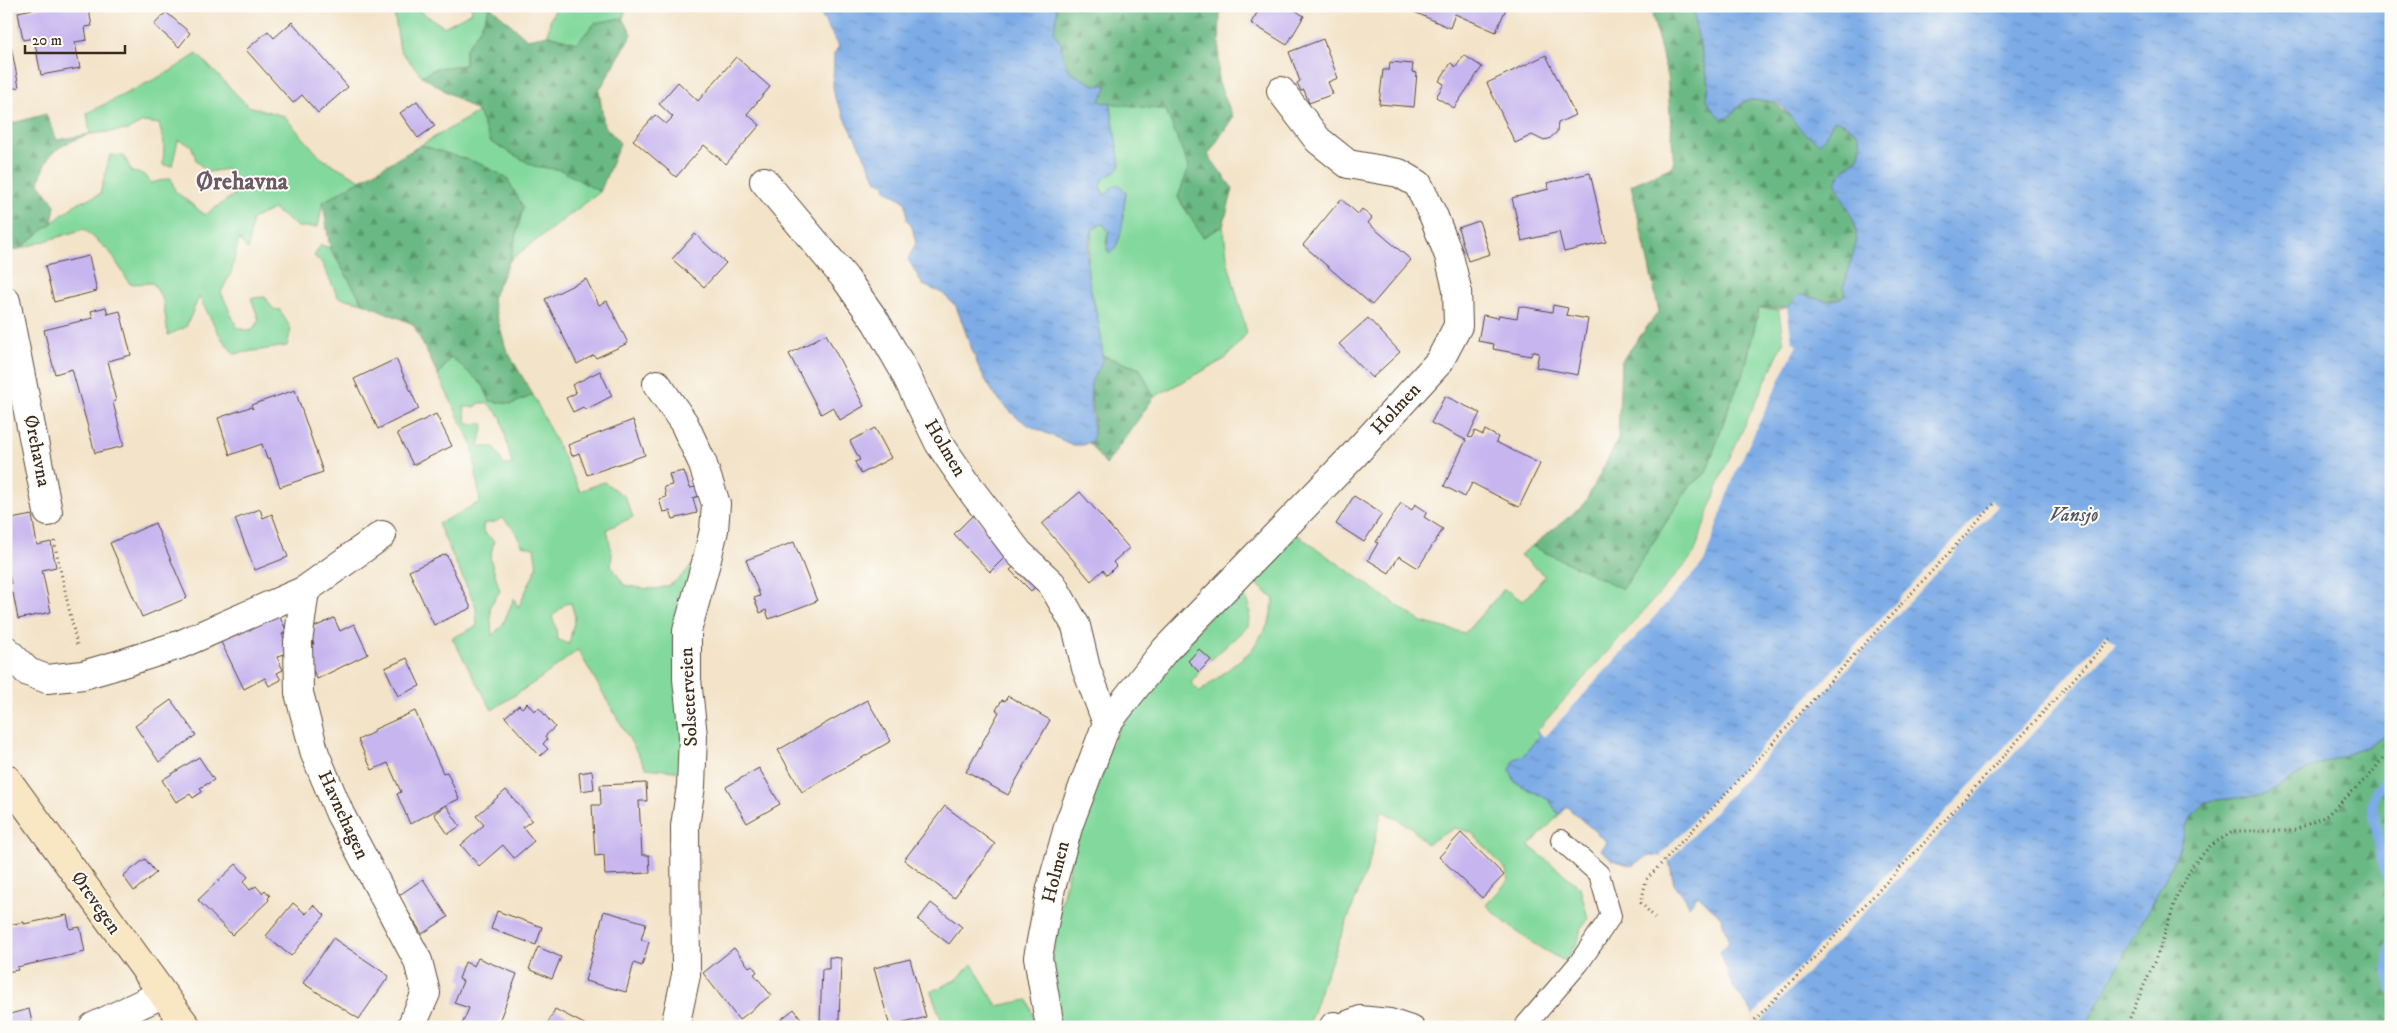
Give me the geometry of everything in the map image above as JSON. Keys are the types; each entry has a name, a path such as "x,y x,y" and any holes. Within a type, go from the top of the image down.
{"street":[{"name":"Holmen","path":"1050,1027 1038,957 1051,888 1069,824 1107,723 1165,650 1339,470 1439,362 1458,326 1457,289 1449,256 1434,217 1418,184 1399,173 1348,164 1318,140 1281,92"},
{"name":"Holmen","path":"764,181 845,278 876,322 902,367 939,443 974,494 1019,554 1052,584 1076,626 1086,668 1107,723"},
{"name":"Ørehavna","path":"6,301 48,512"},
{"name":"Solseterveien","path":"657,384 684,423 702,462 716,504 710,549 687,631 687,679 693,736 691,786 685,826 686,975 675,1027"},
{"path":"6,650 28,672 47,679 83,674 179,645 305,590 382,535"},
{"name":"Havnehagen","path":"305,590 298,642 299,693 315,754 340,814 418,961 426,993 411,1027"},
{"name":"Ørevegen","path":"6,778 187,1027"},
{"path":"93,1027 162,994"}],"lane":[{"path":"1524,1027 1579,963 1611,916 1599,874 1561,840"},
{"path":"1334,1027 1360,1016 1390,1019 1414,1027"}],"path":[{"path":"1655,918 1641,903 1646,880 1995,503"},
{"path":"48,512 83,674"},
{"path":"1748,1027 1919,849 2111,638"},
{"path":"2126,1027 2159,951 2177,896 2193,865 2210,846 2234,831 2293,831 2326,816 2371,774 2391,747"}],"green space":[{"path":"393,6 412,6 444,27 472,12 471,6 490,6 482,27 465,50 465,65 436,68 422,76 400,50"},
{"path":"490,6 527,39 548,35 577,43 595,23 623,18 632,34 599,91 604,125 620,143 600,192 561,170 534,166 491,142 478,112 422,76 436,68 465,65 465,50 481,27"},
{"path":"557,6 622,6 625,11 623,18 595,23 577,43 548,35 550,20"},
{"path":"1055,6 1217,6 1220,13 1218,81 1233,117 1208,155 1233,189 1223,226 1203,237 1178,197 1189,167 1166,110 1100,102 1099,100 1106,91 1103,84 1094,85 1071,73 1063,59 1061,44 1054,32 1057,11"},
{"path":"1650,6 1694,6 1695,23 1709,85 1707,93 1729,117 1744,102 1749,100 1773,102 1789,116 1825,136 1830,125 1836,120 1849,126 1857,133 1861,143 1858,158 1838,176 1855,224 1857,240 1844,286 1846,292 1842,297 1827,301 1800,295 1787,308 1759,308 1744,372 1729,406 1706,473 1688,488 1623,589 1532,546 1583,506 1618,440 1621,362 1659,311 1631,185 1674,166 1667,75"},
{"path":"197,54 248,106 284,116 321,158 361,180 323,202 318,227 298,227 273,209 252,219 248,250 239,239 231,273 221,292 237,328 251,331 259,320 251,298 265,297 273,309 280,310 291,329 287,346 234,354 222,339 199,297 186,327 168,335 163,300 153,283 130,284 110,252 84,229 19,249 76,204 100,194 110,155 124,156 132,172 143,174 151,183 171,178 175,191 205,215 234,195 227,169 208,172 197,162 191,145 178,140 172,166 163,165 164,143 159,124 143,122 128,130 90,134 87,113 169,72"},
{"path":"1110,102 1166,110 1189,167 1178,198 1203,237 1223,226 1228,263 1247,333 1225,359 1154,397 1140,369 1102,355 1095,304 1086,276 1093,229 1100,224 1104,225 1108,231 1106,244 1121,226 1126,193 1112,187 1105,196 1100,187 1102,180 1118,169 1120,165"},
{"path":"478,112 491,142 534,166 561,170 600,192 510,260 523,207 421,145"},
{"path":"46,114 57,140 90,134 56,150 46,162 39,183 55,205 52,223 19,249 10,251 6,234 6,125"},
{"path":"421,145 481,164 507,178 523,207 510,260 492,298 506,349 533,395 512,404 490,401 483,385 451,357 438,375 413,324 363,303 330,248 323,202"},
{"path":"321,245 330,248 363,303 338,297 322,263 314,256"},
{"path":"1759,308 1779,310 1784,341 1723,473 1694,555 1537,731 1539,736 1524,755 1515,759 1515,782 1549,800 1559,815 1529,846 1580,887 1588,919 1581,928 1578,942 1565,961 1543,950 1523,936 1486,905 1508,881 1506,870 1471,832 1455,828 1426,844 1411,827 1382,811 1368,867 1322,985 1308,1027 1060,1027 1050,976 1059,914 1077,832 1099,768 1125,716 1232,590 1245,595 1250,610 1248,626 1211,660 1199,649 1188,661 1199,672 1191,683 1200,692 1251,651 1269,623 1274,599 1251,579 1296,534 1421,622 1465,633 1504,589 1523,601 1545,576 1520,555 1532,546 1623,589 1689,487 1706,473 1729,406 1744,372"},
{"path":"1102,355 1140,369 1154,397 1106,465 1089,443 1094,432 1091,384 1101,363"},
{"path":"451,357 483,385 490,401 512,404 533,395 580,491 604,482 625,497 633,517 607,529 612,554 611,565 624,585 648,589 665,587 680,578 697,560 683,772 646,768 578,650 541,678 492,710 452,638 477,626 476,607 438,524 480,502 472,444 438,375","holes":["480,403 488,403 501,417 512,465 504,465 494,447 479,447 484,424 467,424 464,407 475,407","502,518 513,528 522,545 534,548 537,567 518,608 514,598 503,624 492,636 490,606 500,591 490,558 494,541 483,532 483,524 495,522","571,603 575,617 569,644 557,639 552,617 565,604"]},
{"path":"2391,730 2391,1027 2085,1027 2165,879 2179,848 2185,828 2194,813 2203,804 2217,800 2264,795 2312,767 2366,747"},
{"path":"972,964 997,1006 1028,1000 1036,1027 944,1027 931,992 957,979"}],"water":[{"path":"816,6 1055,6 1057,11 1054,32 1061,44 1063,59 1071,73 1094,85 1107,85 1106,91 1099,100 1104,103 1110,102 1120,165 1118,169 1102,180 1100,187 1105,196 1114,185 1120,185 1126,193 1121,234 1115,248 1110,254 1107,250 1108,231 1104,225 1100,224 1093,229 1088,247 1087,264 1089,280 1102,343 1102,363 1093,378 1090,390 1094,434 1092,441 1083,445 1073,445 1030,426 1015,416 996,397 980,371 956,306 942,293 923,285 908,259 916,243 912,227 907,220 906,204 903,200 886,190 885,184 877,181 835,98 833,86 834,54 839,46"},
{"name":"Vansjø","path":"1694,6 2391,6 2391,730 2366,747 2312,767 2264,795 2217,800 2203,804 2194,813 2185,828 2179,848 2165,879 2085,1027 1758,1027 1752,1012 1732,985 1720,952 1729,942 1721,917 1698,895 1689,906 1685,897 1674,884 1669,861 1660,856 1650,856 1632,866 1613,860 1601,850 1607,842 1566,806 1559,815 1549,800 1515,782 1510,770 1515,759 1524,755 1539,736 1537,731 1694,555 1723,473 1784,342 1779,310 1787,308 1800,295 1831,301 1846,293 1844,286 1857,240 1855,224 1836,184 1843,171 1858,158 1861,143 1860,137 1853,129 1835,120 1819,143 1803,132 1781,107 1768,101 1745,101 1731,115 1726,118 1721,117 1707,100 1709,84 1695,23"}],"pier":[{"path":"1787,308 1792,342 1797,344 1736,471 1704,562 1545,737 1537,731 1694,555 1723,473 1784,342 1779,310"},
{"path":"1991,500 1998,506 1669,861 1660,856"},
{"path":"2106,634 2116,643 1951,822 1757,1025 1753,1016 1943,815"}],"building":[{"path":"47,6 88,6 92,26 85,27 87,40 75,42 80,68 41,75 34,38 23,40 18,12"},
{"path":"1261,6 1288,6 1304,16 1287,45 1251,23"},
{"path":"1401,6 1507,6 1496,32 1455,14 1450,28"},
{"path":"166,12 190,33 179,47 154,25"},
{"path":"292,22 348,87 318,113 302,95 293,103 246,50 268,31 274,38"},
{"path":"1323,39 1338,78 1328,82 1333,94 1309,103 1304,90 1301,91 1297,83 1300,81 1289,52"},
{"path":"10,41 19,87 6,90 6,42"},
{"path":"1464,55 1482,67 1454,108 1436,97 1444,84 1439,81 1451,63 1456,67"},
{"path":"1546,55 1575,115 1558,123 1557,132 1549,139 1542,140 1532,135 1515,143 1487,83"},
{"path":"736,57 770,87 747,114 760,125 726,164 704,145 676,177 633,140 655,115 666,124 673,117 659,104 678,82 698,101"},
{"path":"1390,62 1413,64 1412,72 1417,73 1414,107 1379,104 1383,70 1389,70"},
{"path":"417,101 435,126 418,138 400,113"},
{"path":"1590,173 1606,242 1564,252 1559,232 1522,241 1512,198 1549,189 1547,183"},
{"path":"1341,199 1358,214 1362,209 1372,218 1368,223 1411,260 1372,305 1303,245"},
{"path":"1479,221 1490,254 1468,261 1458,228"},
{"path":"695,234 726,263 704,287 672,259"},
{"path":"89,256 97,291 54,302 45,266"},
{"path":"586,279 599,305 607,301 628,343 596,358 594,355 577,364 545,299"},
{"path":"1553,305 1568,308 1566,315 1588,319 1578,375 1536,367 1539,353 1532,351 1531,356 1493,349 1494,344 1478,341 1483,315 1498,318 1499,315 1517,318 1519,306 1552,312"},
{"path":"106,307 108,314 120,311 131,355 108,361 116,401 113,402 124,446 95,453 72,369 55,374 44,330 93,318 91,311"},
{"path":"1368,318 1400,352 1372,378 1339,344"},
{"path":"826,334 864,406 840,420 833,407 821,414 789,354"},
{"path":"396,359 419,409 378,429 354,379"},
{"path":"600,371 612,396 585,410 583,407 573,412 566,398 576,393 572,385"},
{"path":"295,390 323,472 280,487 270,458 267,459 262,444 230,455 218,418 250,407 253,409 251,405"},
{"path":"1445,396 1480,413 1468,437 1471,438 1475,431 1483,435 1485,430 1498,437 1496,442 1540,464 1519,507 1472,483 1465,497 1444,486 1466,440 1431,423"},
{"path":"436,414 452,446 413,465 397,433"},
{"path":"633,420 645,455 587,475 579,453 572,456 568,445"},
{"path":"875,428 891,458 861,474 855,462 860,460 850,441"},
{"path":"684,471 690,488 696,487 699,496 693,498 697,513 673,519 670,511 663,512 659,499 666,497 664,487 672,485 669,474"},
{"path":"1080,492 1129,548 1113,562 1116,566 1107,575 1103,570 1091,581 1042,524"},
{"path":"1354,496 1382,514 1364,542 1336,524"},
{"path":"1401,503 1412,510 1415,504 1427,512 1424,517 1443,529 1418,568 1399,556 1389,573 1368,560 1378,543 1376,542"},
{"path":"260,509 263,518 272,514 288,557 255,570 235,519"},
{"path":"32,515 37,545 51,542 56,567 42,570 51,612 18,619 13,593 6,595 6,584 11,584 6,561 6,520"},
{"path":"973,515 1009,553 990,572 954,534"},
{"path":"155,523 187,598 142,617 110,543"},
{"path":"794,542 817,601 769,619 766,610 760,613 754,598 760,596 746,560"},
{"path":"446,554 471,608 434,625 409,571"},
{"path":"1022,559 1042,580 1031,591 1010,570"},
{"path":"278,614 287,631 282,634 290,651 277,657 283,670 277,673 281,680 269,686 265,678 244,689 220,640"},
{"path":"334,618 340,631 354,624 368,654 317,679 303,649 314,644 308,630"},
{"path":"1199,649 1211,660 1199,672 1188,661"},
{"path":"407,658 420,686 398,696 385,668"},
{"path":"1008,696 1050,720 1008,795 966,772 999,712 996,710 1002,700 1005,701"},
{"path":"171,700 196,735 159,762 135,726"},
{"path":"867,700 891,741 802,792 778,750"},
{"path":"527,703 534,711 539,708 555,727 545,736 547,739 543,744 548,749 540,756 505,717 519,705 522,708"},
{"path":"415,711 443,773 447,772 459,799 410,824 397,794 401,792 388,763 372,770 358,740 374,732 373,730"},
{"path":"199,757 214,780 200,788 202,792 193,798 190,794 176,802 162,780"},
{"path":"759,768 780,804 747,823 726,787"},
{"path":"592,771 594,789 581,791 579,773"},
{"path":"646,783 647,801 639,801 642,855 649,855 650,873 605,875 604,855 595,856 592,805 601,805 600,785"},
{"path":"506,790 532,820 523,827 534,841 514,858 503,845 479,866 461,845 484,825 476,816"},
{"path":"446,805 460,826 448,834 434,814"},
{"path":"945,806 995,844 954,898 904,860"},
{"path":"1461,833 1504,875 1482,898 1439,857"},
{"path":"145,859 156,873 134,891 123,876"},
{"path":"236,864 248,877 243,882 250,890 256,886 262,893 265,890 270,896 269,900 232,935 198,900"},
{"path":"423,879 448,917 422,934 398,896"},
{"path":"293,903 306,914 313,905 325,915 291,956 266,936"},
{"path":"931,903 962,927 949,944 918,920"},
{"path":"497,911 542,927 536,945 491,929"},
{"path":"604,911 646,923 641,940 649,942 642,966 634,963 626,992 585,981"},
{"path":"67,915 70,929 80,927 85,952 17,967 18,970 6,972 8,925 24,922 24,924"},
{"path":"333,938 389,976 359,1019 303,983"},
{"path":"538,947 561,957 552,979 529,969"},
{"path":"734,948 749,967 752,965 757,972 754,974 771,995 739,1020 703,973"},
{"path":"829,957 841,958 839,1023 820,1023 822,969 829,969"},
{"path":"478,958 517,974 497,1027 461,1027 469,1008 454,1003 463,981 459,979 465,962 474,966"},
{"path":"910,959 926,1017 890,1027 874,968"},
{"path":"29,1009 33,1027 6,1027 6,1015"},
{"path":"555,1009 590,1027 546,1027"},
{"path":"794,1009 805,1024 801,1027 784,1027 779,1021"}],"waterway":[{"path":"2388,733 2391,741"},
{"path":"2391,774 2375,793 2372,802 2381,858 2391,885"},
{"path":"2391,944 2388,969 2391,988"}],"district":[{"name":"Ørehavna","path":"242,182"}]}
